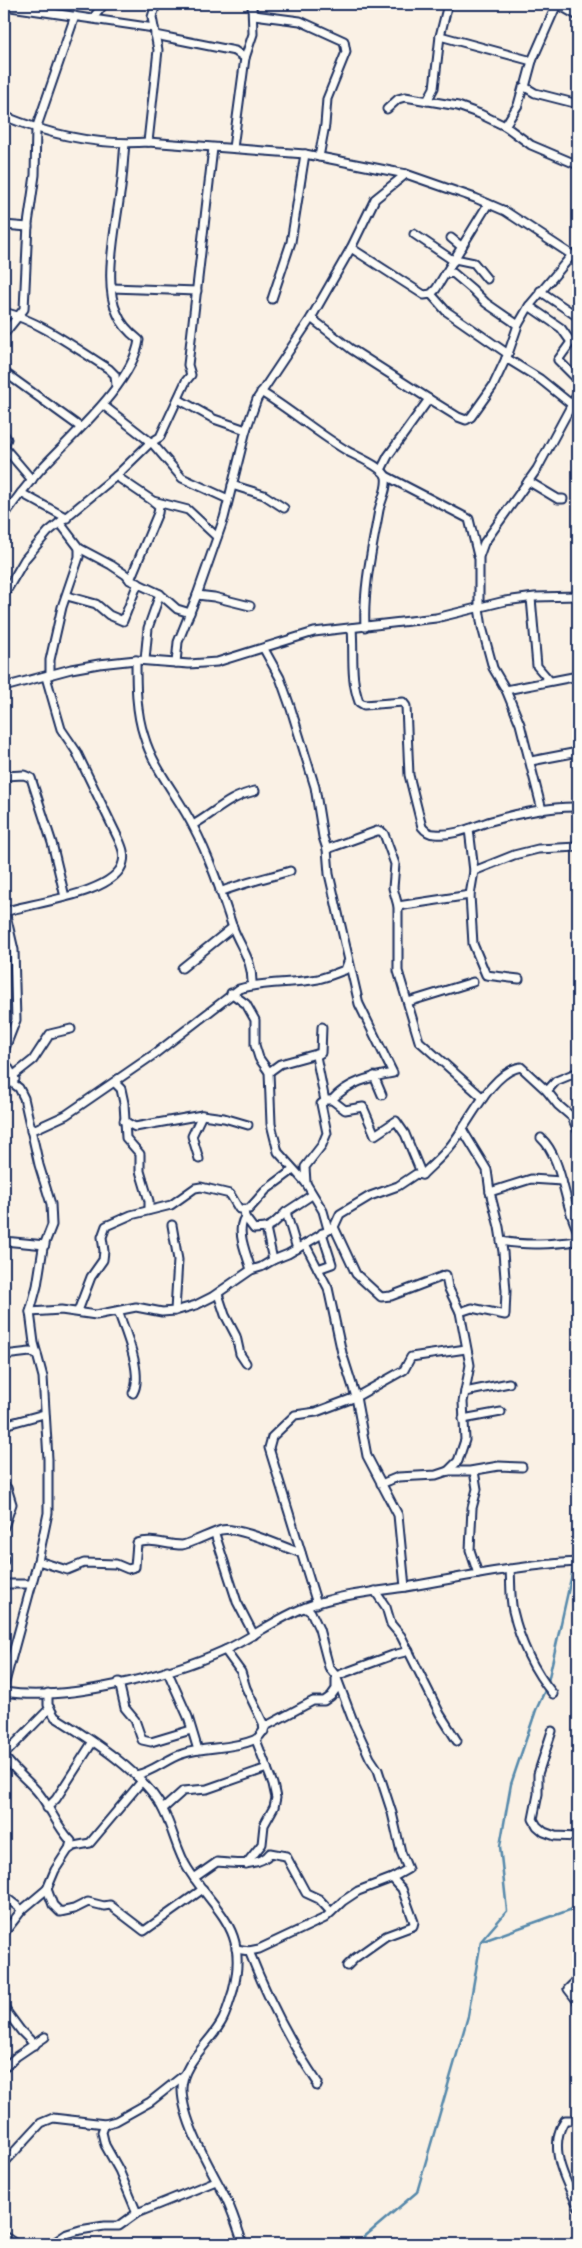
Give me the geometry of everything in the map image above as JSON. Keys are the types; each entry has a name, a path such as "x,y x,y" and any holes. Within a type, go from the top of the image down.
{"street":[{"path":"94,18 104,4"},
{"path":"148,142 158,50 152,17 156,4"},
{"path":"232,148 245,58 254,34 252,4"},
{"path":"427,101 434,88 440,36 448,4"},
{"path":"526,87 532,61 557,4 578,16"},
{"path":"4,6 94,18 234,51 245,58"},
{"path":"254,15 300,21 344,41 346,52 327,99 325,125 319,157"},
{"path":"4,334 24,309 28,227 35,175 36,129 75,16"},
{"path":"440,36 532,61"},
{"path":"505,126 518,105 523,86 526,87"},
{"path":"526,87 535,94 578,104"},
{"path":"388,108 398,98 405,97 458,106 505,126 531,145 578,165"},
{"path":"4,116 36,129 98,142 125,144 148,142 305,154 406,174 505,211 575,257 540,291 518,325 507,356 487,397 471,417 466,420 458,418 351,349 311,318"},
{"path":"4,516 32,480 80,427 103,405 137,350 138,340 128,331 116,312 112,288 112,242 125,144"},
{"path":"4,595 25,559 48,532 116,476 150,443 160,437 191,375 188,365 213,148"},
{"path":"272,299 290,242 305,154"},
{"path":"176,663 178,642 197,595 217,536 252,411 261,392 311,318 351,248 374,199 406,174"},
{"path":"351,248 424,295 431,294 436,289 488,204"},
{"path":"4,225 28,227"},
{"path":"414,234 454,260 474,263 487,279"},
{"path":"451,238 462,247"},
{"path":"445,274 453,273 472,288 486,303 518,325"},
{"path":"112,288 197,291"},
{"path":"540,291 578,317"},
{"path":"431,294 446,311 540,379 571,404"},
{"path":"530,306 561,328 571,342 558,360 578,380"},
{"path":"4,312 18,316 58,337 108,369 115,375 116,386"},
{"path":"4,372 80,427"},
{"path":"261,392 384,473 469,519 478,557 479,608 493,668 506,690 531,761 542,810"},
{"path":"478,557 484,543 537,469 578,393"},
{"path":"178,399 214,419 246,430"},
{"path":"364,627 366,581 379,508 386,487 384,473 388,456 429,399"},
{"path":"103,405 153,444 182,478 228,499"},
{"path":"4,434 7,439 4,446 32,480"},
{"path":"116,476 159,506 158,513 130,580"},
{"path":"528,481 558,499 563,499"},
{"path":"232,485 264,495 284,508"},
{"path":"21,493 67,518"},
{"path":"154,501 188,510 217,536"},
{"path":"60,523 79,548 111,565 130,580 160,594 177,610 190,613"},
{"path":"4,1050 16,1020 14,950 4,912 65,897 100,885 113,878 123,864 124,853 76,752 61,729 48,676 62,606 79,557 79,548"},
{"path":"67,596 96,604 109,615 123,621 138,583"},
{"path":"145,660 148,628 160,594"},
{"path":"197,595 250,606"},
{"path":"4,687 100,664 136,660 176,663 217,662 314,632 436,618 505,601 578,596"},
{"path":"531,598 537,666 549,680"},
{"path":"352,628 352,670 355,692 359,702 364,706 403,702 406,706 409,775 422,827 433,834 450,834 491,821 542,810 578,807"},
{"path":"264,649 280,678 315,786 323,837 327,849 329,874 359,1004 393,1074 374,1076 340,1090 329,1100 321,1104 327,1133 322,1145 305,1167 306,1183"},
{"path":"136,660 137,698 143,735 151,754 193,825 233,926 249,959 252,971 252,985"},
{"path":"506,690 532,686 549,680 578,676"},
{"path":"531,761 578,752"},
{"path":"4,776 24,775 31,778 52,843 65,897"},
{"path":"193,825 218,809 229,799 254,791"},
{"path":"469,829 474,871 470,895 473,944 486,974 519,979"},
{"path":"327,849 381,831 395,864 393,888 398,906 398,965 419,1041 483,1098"},
{"path":"474,871 514,855 538,849 578,847"},
{"path":"220,892 249,881 290,871"},
{"path":"398,906 470,895"},
{"path":"182,968 233,926"},
{"path":"31,1131 66,1115 197,1022 232,993 252,985 319,978 345,970 348,962"},
{"path":"408,1002 474,982"},
{"path":"232,993 246,1004 255,1020 255,1045 260,1058 269,1072 271,1124 278,1152 306,1183 322,1211 328,1230 332,1264 318,1269"},
{"path":"321,1053 322,1027"},
{"path":"14,1075 33,1060 50,1034 71,1029"},
{"path":"269,1072 280,1064 321,1053"},
{"path":"321,1053 316,1056 316,1063 329,1100 345,1110 363,1107 375,1135 396,1121 405,1134 422,1176"},
{"path":"4,1060 14,1075 18,1088 24,1098 51,1204 52,1225 45,1245 30,1312 43,1377 48,1459 48,1513 38,1561 4,1686"},
{"path":"422,1176 451,1146 483,1098 506,1074 521,1068 572,1117 578,1131"},
{"path":"547,1091 556,1081 578,1072"},
{"path":"4,1076 18,1088"},
{"path":"374,1076 382,1095"},
{"path":"118,1078 116,1084 121,1089 124,1103 126,1138 140,1154 140,1170 149,1201 149,1210"},
{"path":"124,1121 134,1127 202,1115 224,1118 248,1126"},
{"path":"199,1158 192,1136 202,1115"},
{"path":"460,1312 472,1308 505,1314 506,1291 501,1241 487,1170 462,1129"},
{"path":"541,1138 550,1152 562,1181 578,1231"},
{"path":"251,1270 241,1236 242,1222 245,1214 266,1190 293,1170"},
{"path":"30,1312 60,1310 96,1315 136,1307 162,1312 175,1311 196,1305 218,1294 251,1270 297,1249 328,1230 340,1214 370,1196 398,1186 416,1174 422,1176"},
{"path":"490,1192 530,1179 562,1181"},
{"path":"78,1311 91,1277 103,1260 102,1237 106,1226 131,1215 171,1205 190,1191 201,1187 230,1194 254,1228 266,1228 312,1195"},
{"path":"286,1212 297,1249"},
{"path":"172,1225 178,1260 175,1311"},
{"path":"266,1228 273,1260"},
{"path":"328,1230 356,1274 381,1297 391,1296 446,1275 448,1287 460,1312 470,1365 463,1419 465,1440 458,1461 448,1471"},
{"path":"4,1241 45,1245"},
{"path":"501,1241 517,1244 549,1244 578,1241"},
{"path":"305,1244 328,1288 346,1368 356,1397 367,1456 398,1515 405,1587"},
{"path":"218,1294 225,1315 236,1336 240,1354 246,1363"},
{"path":"118,1311 135,1364 137,1384 133,1393"},
{"path":"317,1604 270,1448 272,1437 296,1414 316,1412 356,1397 404,1370 411,1357 466,1349"},
{"path":"4,1354 30,1352 37,1354"},
{"path":"465,1392 510,1383"},
{"path":"463,1419 501,1412"},
{"path":"4,1424 44,1414"},
{"path":"382,1484 398,1477 436,1475 448,1471 474,1471 499,1466 522,1467"},
{"path":"474,1471 477,1489 472,1508 470,1550 478,1574"},
{"path":"4,1486 7,1488 12,1504 4,1527"},
{"path":"38,1561 67,1570 84,1563 116,1564 128,1569 135,1566 137,1542 151,1540 184,1545 199,1537 215,1534 221,1530 255,1535 268,1542 301,1553"},
{"path":"215,1534 237,1602 254,1635"},
{"path":"4,1692 22,1695 48,1693 119,1682 167,1670 225,1650 305,1608 317,1604 375,1591 478,1574 578,1562"},
{"path":"510,1569 512,1610 534,1668 553,1694"},
{"path":"4,1584 32,1584"},
{"path":"375,1591 386,1607 391,1624 401,1636 440,1714 457,1741"},
{"path":"236,1949 249,1951 259,1949 325,1918 358,1891 392,1878 408,1869 401,1852 392,1813 378,1770 370,1758 353,1721 336,1676 329,1667 324,1655 319,1629 311,1612 305,1608"},
{"path":"225,1650 241,1672 264,1732"},
{"path":"336,1676 409,1651"},
{"path":"167,1670 188,1717 198,1750"},
{"path":"136,1775 146,1773 182,1754 198,1750 235,1746 256,1740 264,1732 266,1726 313,1701 324,1700 330,1696 336,1689 336,1676"},
{"path":"119,1682 125,1708 135,1720 142,1740 150,1742 191,1730"},
{"path":"4,2163 41,2122 53,2118 105,2124 132,2113 184,2075 223,2020 236,1974 236,1949 231,1928 187,1868 163,1809 136,1775 56,1717 48,1705 48,1693"},
{"path":"4,1933 22,1910 47,1889 55,1870 69,1849 71,1841 58,1828 37,1791 11,1766 4,1755 50,1708"},
{"path":"552,1731 538,1774 538,1794 533,1819 544,1832 555,1836 578,1837"},
{"path":"246,1864 262,1844 264,1825 274,1807 276,1798 256,1740"},
{"path":"47,1808 56,1799 92,1743"},
{"path":"163,1809 183,1791 207,1789 267,1768"},
{"path":"69,1849 90,1843 142,1781"},
{"path":"194,1878 217,1862 246,1864 267,1857 270,1853 286,1856 306,1893 319,1899 331,1912"},
{"path":"347,1966 386,1936 413,1926 414,1922 402,1889 392,1878"},
{"path":"47,1889 53,1904 60,1912 74,1909 88,1902 104,1906 110,1905 144,1931 203,1889"},
{"path":"4,1896 22,1910"},
{"path":"249,1951 284,2032 318,2083 317,2086"},
{"path":"578,1979 568,1989 578,2002"},
{"path":"4,2008 21,2031 35,2045"},
{"path":"4,2068 45,2037"},
{"path":"184,2075 182,2090 193,2132 216,2181 227,2199 243,2244"},
{"path":"578,2120 565,2120 558,2130 556,2147 578,2206"},
{"path":"105,2124 102,2132 105,2145 119,2170 137,2213"},
{"path":"52,2244 67,2234 80,2230 104,2226 119,2226 137,2213 216,2181"},
{"path":"4,2236 16,2244"}],"waterway":[{"path":"356,2244 417,2192 468,2016 481,1941 507,1911 500,1846 511,1784 536,1710 547,1686 578,1547"},
{"path":"483,1941 578,1907"}]}
